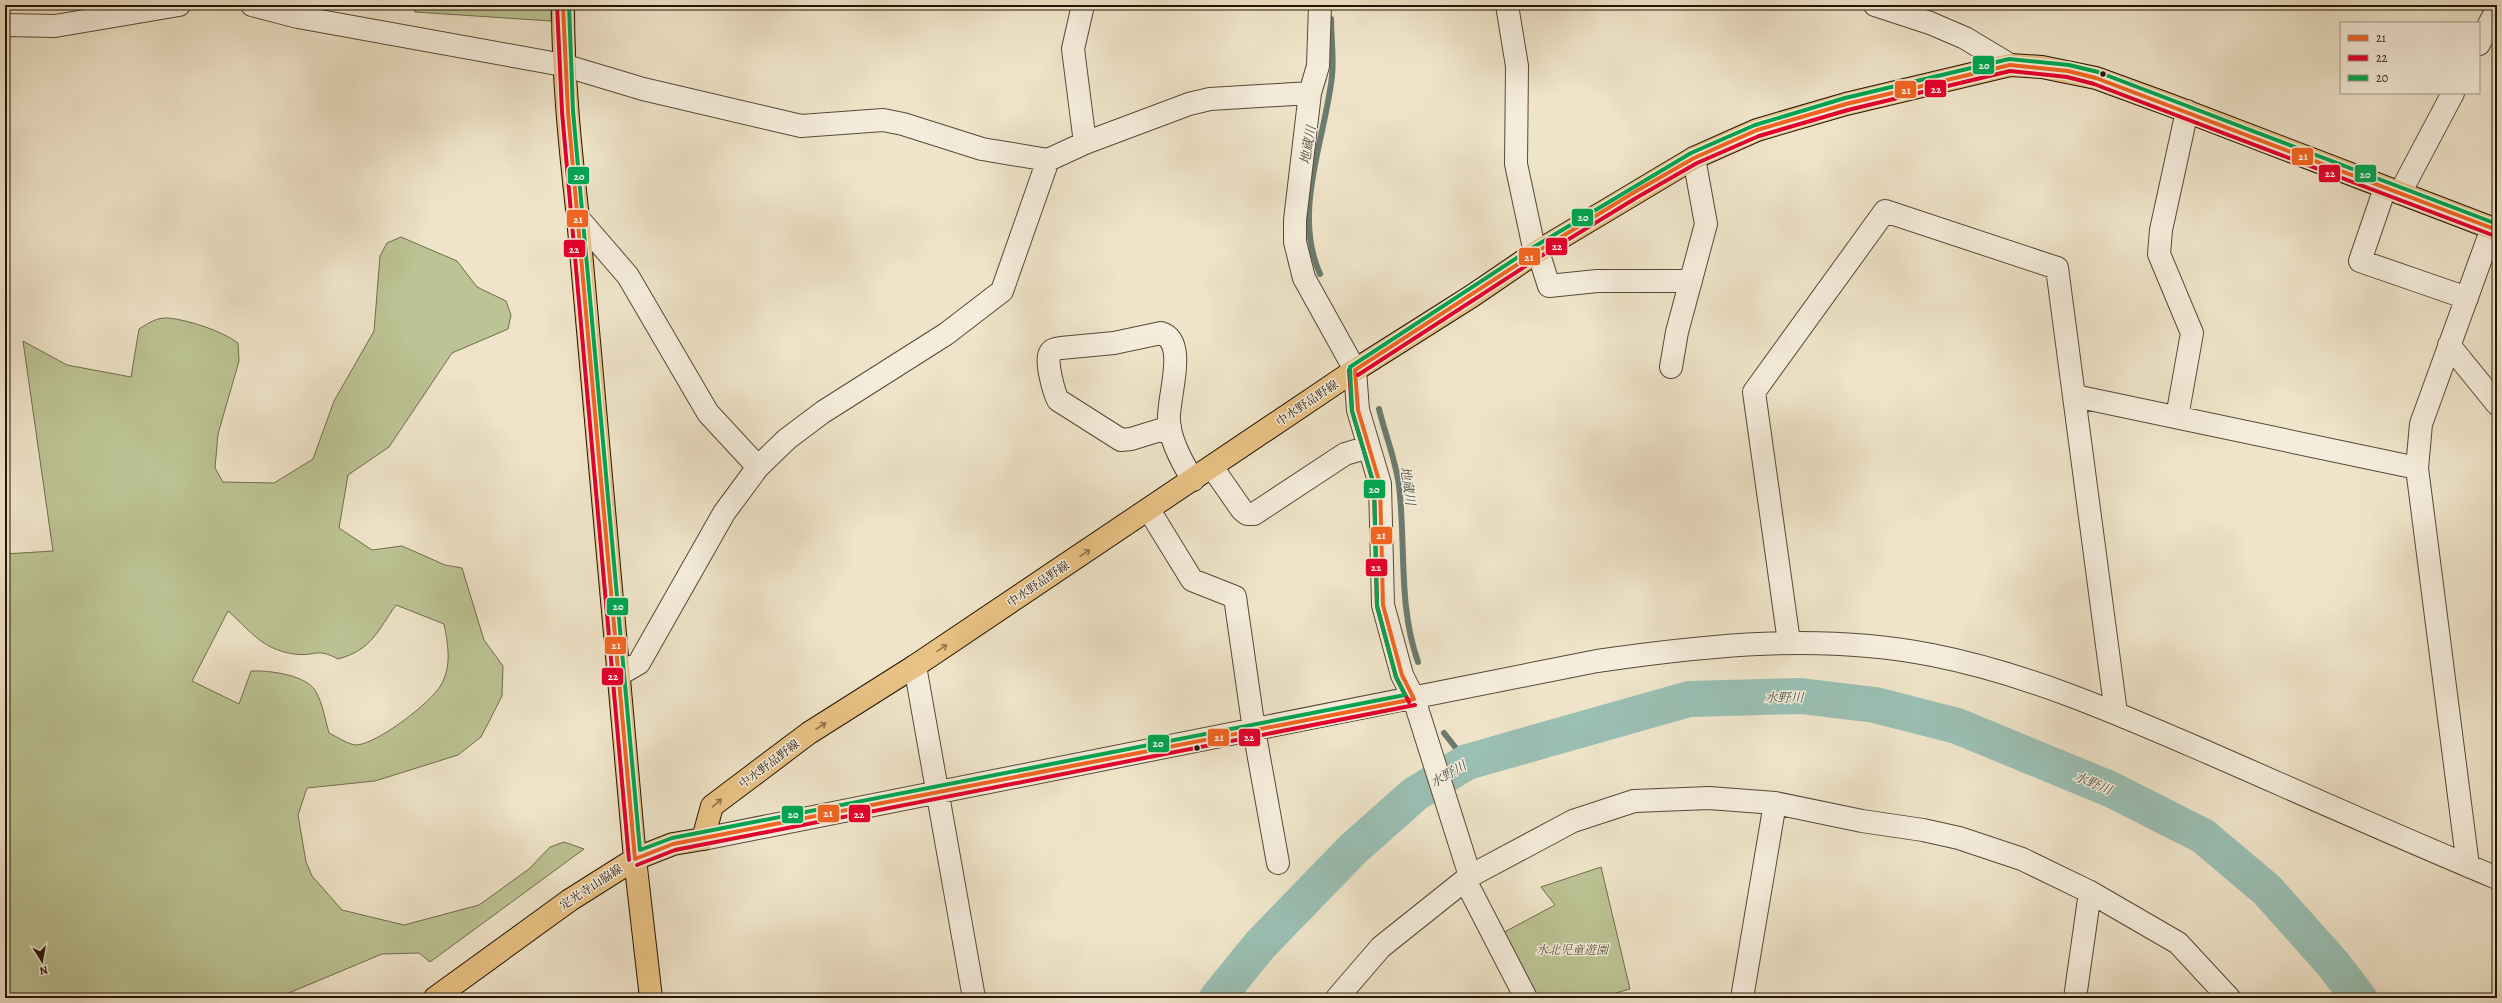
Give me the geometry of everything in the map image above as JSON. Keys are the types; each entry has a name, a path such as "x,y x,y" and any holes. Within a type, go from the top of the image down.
{"main road":[{"path":"563,5 563,65 568,129 578,218 620,674 635,859 673,844 703,839"},
{"name":"中水野品野線","path":"703,839 712,806 809,733 915,666 1355,370 1535,254 1694,158 1757,130 1838,106 2010,65 2075,73 2187,111 2494,229"},
{"name":"定光寺山脇線","path":"435,998 570,900 635,859 651,998"}],"street":[{"path":"5,25 55,26 179,5"},
{"path":"252,5 298,17 563,65 643,88 801,126 883,120 903,124 982,149 1048,160 1085,143 1189,104 1210,99 1310,92"},
{"path":"1083,5 1074,48 1085,143"},
{"path":"1320,5 1318,66 1310,92 1295,220 1295,242 1304,278 1355,370 1358,410 1380,484 1383,605 1402,675 1414,699 1467,871 1526,998"},
{"path":"1507,5 1517,66 1516,164 1535,254 1541,261 1549,286 1597,281 1691,281"},
{"path":"1875,5 1930,14 1965,38 2010,65"},
{"path":"2480,42 2497,10"},
{"path":"2452,94 2393,190 2360,261 2466,298"},
{"path":"2177,418 2192,333 2159,254 2161,230 2187,111"},
{"path":"1671,367 1706,224 1694,158"},
{"path":"620,674 639,663 724,513 758,467 788,439 823,412 946,334 1002,291 1048,160"},
{"path":"1789,642 1754,392 1886,211 2057,268 2116,713"},
{"path":"578,218 628,276 708,412 758,467"},
{"path":"2468,866 2417,468 2421,424 2466,298 2494,229"},
{"path":"1170,427 1131,439 1115,438 1058,400 1048,360 1050,354 1053,350 1061,348 1114,343 1161,332 1167,335 1170,338 1176,355 1168,420 1186,470 1193,480"},
{"path":"2450,345 2497,404"},
{"path":"2075,396 2417,468"},
{"path":"1212,467 1242,510 1247,514 1254,514 1346,454 1369,446"},
{"path":"1149,510 1192,580 1235,597 1254,730 1278,863"},
{"path":"703,839 1414,699 1596,661 1696,647 1789,642 1852,645 1932,655 2026,680 2116,713 2497,878"},
{"path":"915,666 974,998"},
{"path":"1337,998 1382,947 1467,871 1573,821 1634,801 1709,798 1775,803 1959,838 2022,859 2090,892 2178,943 2229,998"},
{"path":"1742,998 1775,803"},
{"path":"2075,998 2090,892"}],"green space":[{"path":"415,5 551,5 551,21 415,12"},
{"path":"401,237 457,261 477,287 506,301 511,315 508,329 452,353 389,447 348,475 339,528 372,550 402,546 445,565 462,568 484,640 503,666 502,696 481,737 458,755 375,781 307,788 298,815 306,862 312,876 342,910 404,925 479,905 529,869 550,847 564,842 584,849 430,962 419,953 382,954 277,998 5,998 5,554 53,551 23,341 67,365 131,377 139,329 149,323 164,318 176,319 223,334 238,343 239,361 218,434 215,468 223,482 274,483 313,459 334,401 374,331 380,256 387,243","holes":["396,605 444,624 448,647 448,663 441,685 427,702 416,711 390,730 366,743 354,745 329,733 316,692 312,686 305,681 287,675 267,671 251,671 239,704 192,681 228,611 257,638 273,648 283,652 301,655 320,653 331,655 338,659 350,655 367,645 379,631"]},
{"name":"水北児童遊園","path":"1601,867 1630,989 1598,998 1526,998 1495,937 1555,905 1541,887"}],"waterway":[{"name":"地蔵川","path":"1320,274 1312,250 1309,226 1310,201 1313,176 1333,69 1331,19"},
{"name":"地蔵川","path":"1379,409 1398,477 1405,597 1412,641 1418,662"},
{"name":"水野川","path":"1217,998 1260,945 1353,849 1415,794 1467,762 1689,699 1801,696 1875,705 1957,726 2110,789 2203,836 2267,890 2333,964 2359,998"},
{"name":"地蔵川","path":"1444,733 1467,762"}],"transit line":[{"name":"22","path":"557,5 562,112 629,860"},
{"name":"21","path":"563,5 568,112 635,859"},
{"name":"20","path":"569,5 573,111 640,850 672,838 1405,695 1396,677 1377,606 1374,485 1352,411 1350,367 1532,248 1691,153 1755,125 1845,98 2009,59 2069,65 2098,72 2497,224"},
{"name":"21","path":"1355,370 1535,253 1633,193 1694,158 1757,130 1846,104 2010,65 2068,71 2096,78 2497,230"},
{"name":"22","path":"1358,375 1538,258 1636,198 1697,163 1759,136 1848,110 2010,71 2067,77 2094,84 2495,236"},
{"name":"22","path":"1349,370 1352,411 1374,485 1377,606 1396,677 1409,702"},
{"name":"21","path":"1355,370 1358,410 1380,484 1383,605 1402,675 1414,699"},
{"name":"21","path":"635,859 673,844 1414,699"},
{"name":"22","path":"637,865 675,850 1415,705"}]}
